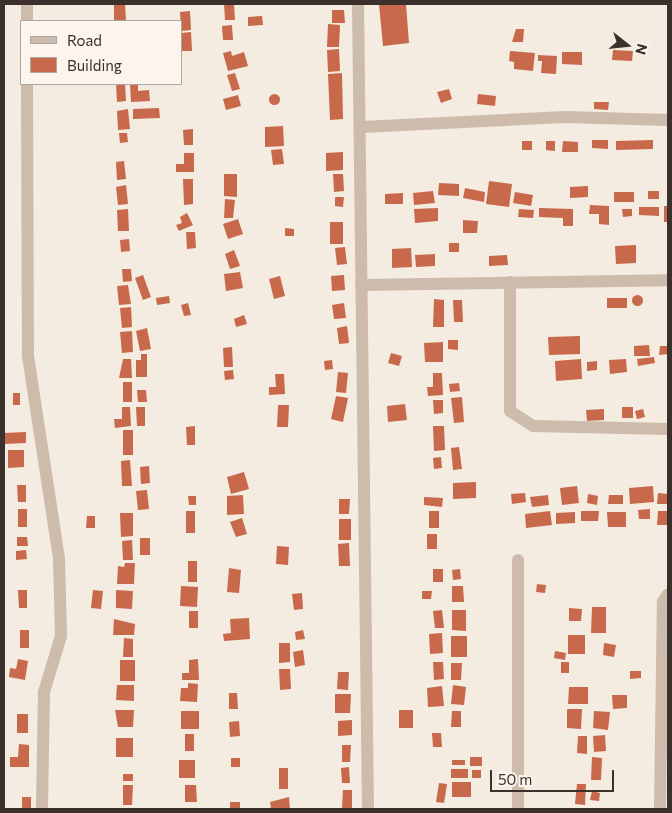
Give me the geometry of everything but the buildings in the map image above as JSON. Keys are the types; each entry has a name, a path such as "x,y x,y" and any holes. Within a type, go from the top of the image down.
{"street":[{"path":"27,4 27,20"},
{"path":"358,4 362,128 361,285 368,809"},
{"path":"27,85 28,356 59,559 61,636 44,692 42,809"},
{"path":"362,128 565,117 668,120"},
{"path":"361,285 668,280"},
{"path":"510,282 510,411 534,426 668,429"},
{"path":"518,560 518,809"},
{"path":"660,809 663,602 668,594"}]}
